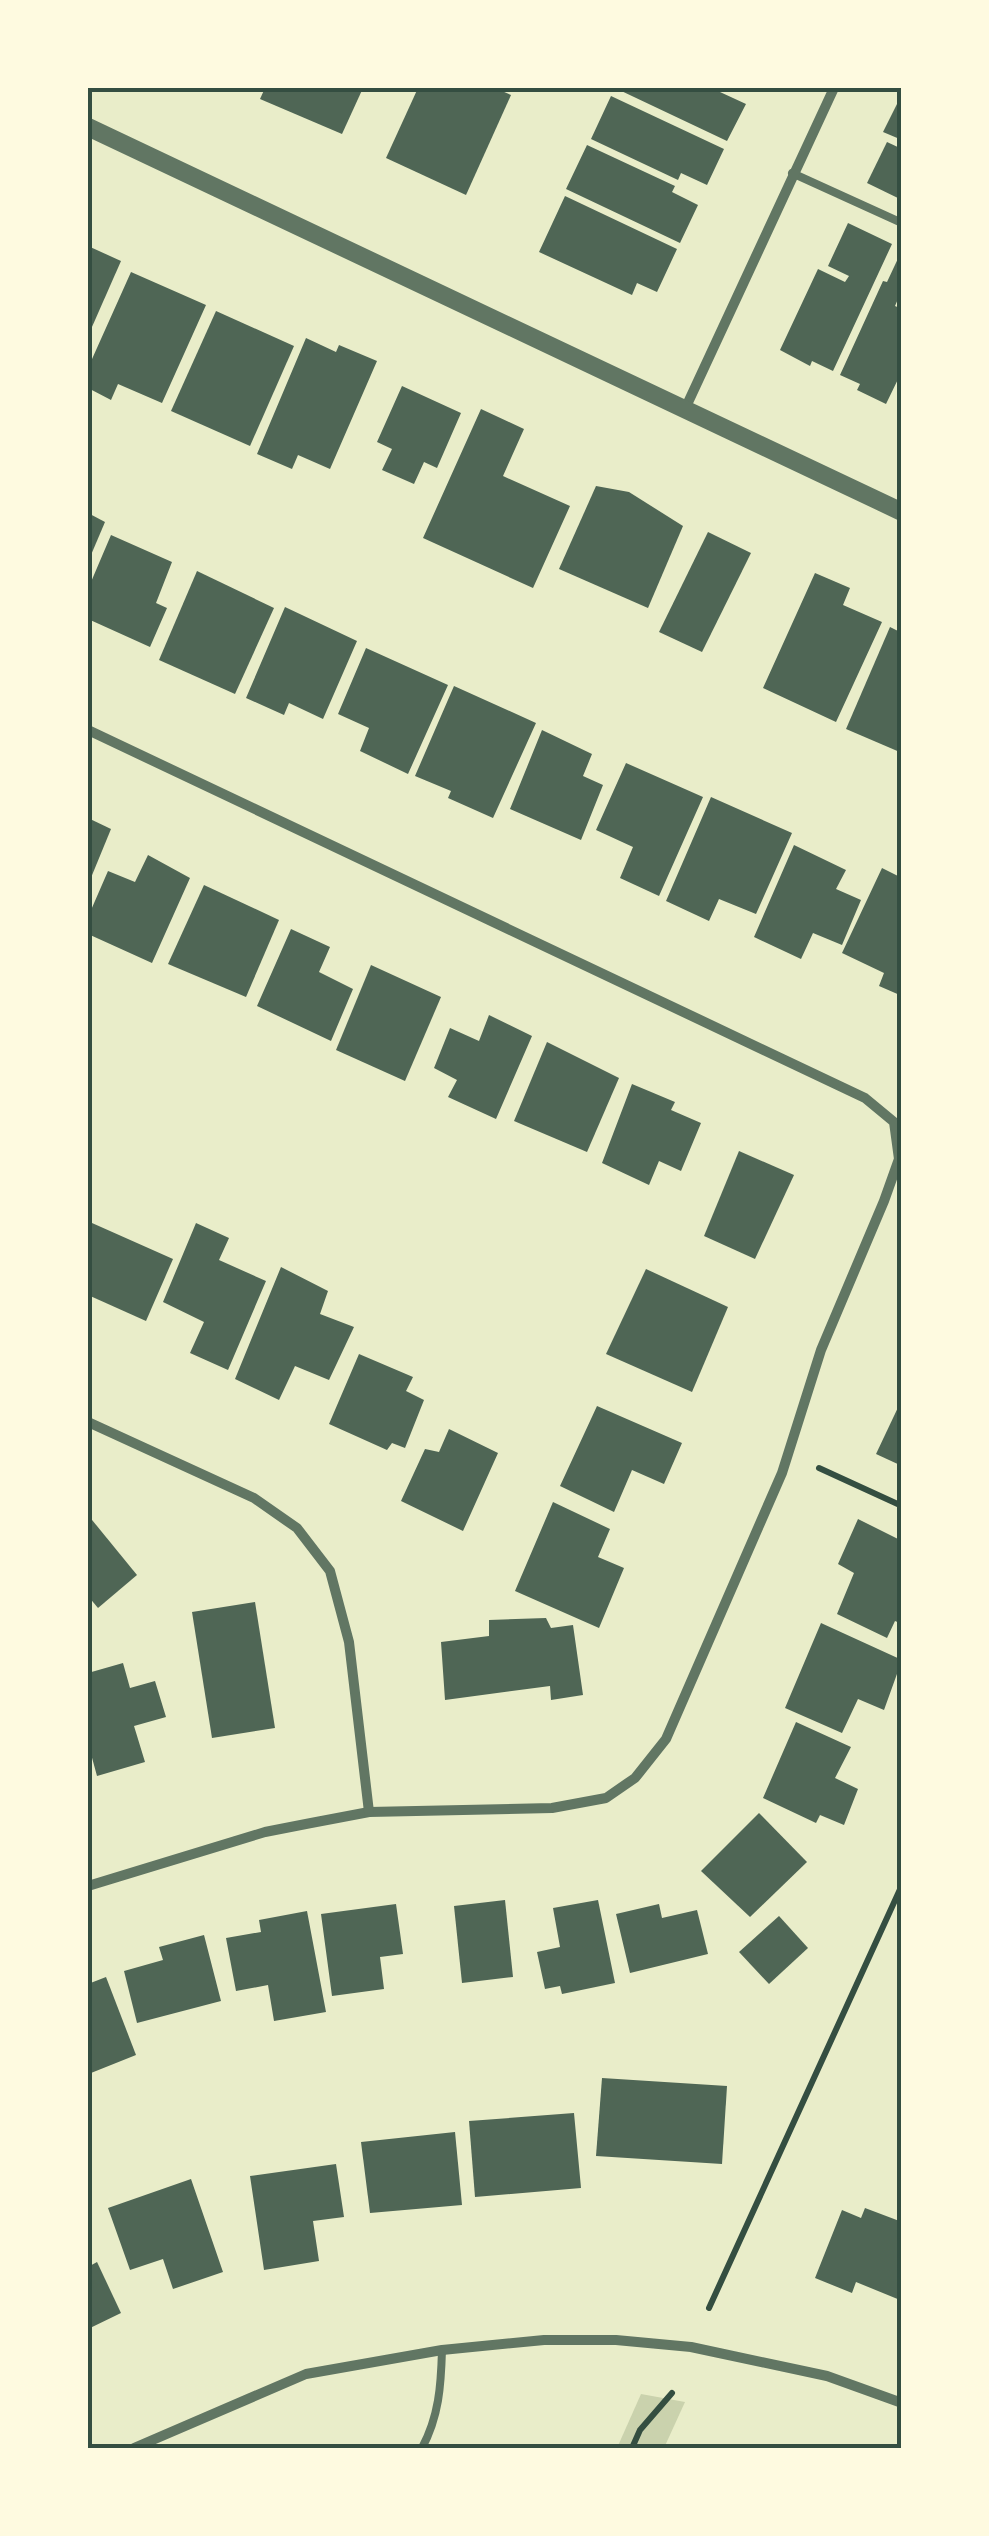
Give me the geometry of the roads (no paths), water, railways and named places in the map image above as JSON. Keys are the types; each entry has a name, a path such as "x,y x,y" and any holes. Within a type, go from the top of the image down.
{"street":[{"path":"684,409 834,88"},
{"path":"88,127 902,512"},
{"path":"88,730 865,1098 894,1122 898,1159 828,1333 782,1472 666,1739 635,1778 606,1798 552,1808 369,1812 266,1832 88,1886"},
{"path":"88,1422 254,1498 297,1528 330,1570 350,1642 369,1812"},
{"path":"134,2448 306,2374 442,2350 544,2340 616,2340 691,2348 826,2376 902,2403"}],"lane":[{"path":"792,172 902,223"},
{"path":"422,2448 433,2427 442,2390 442,2350"}]}
